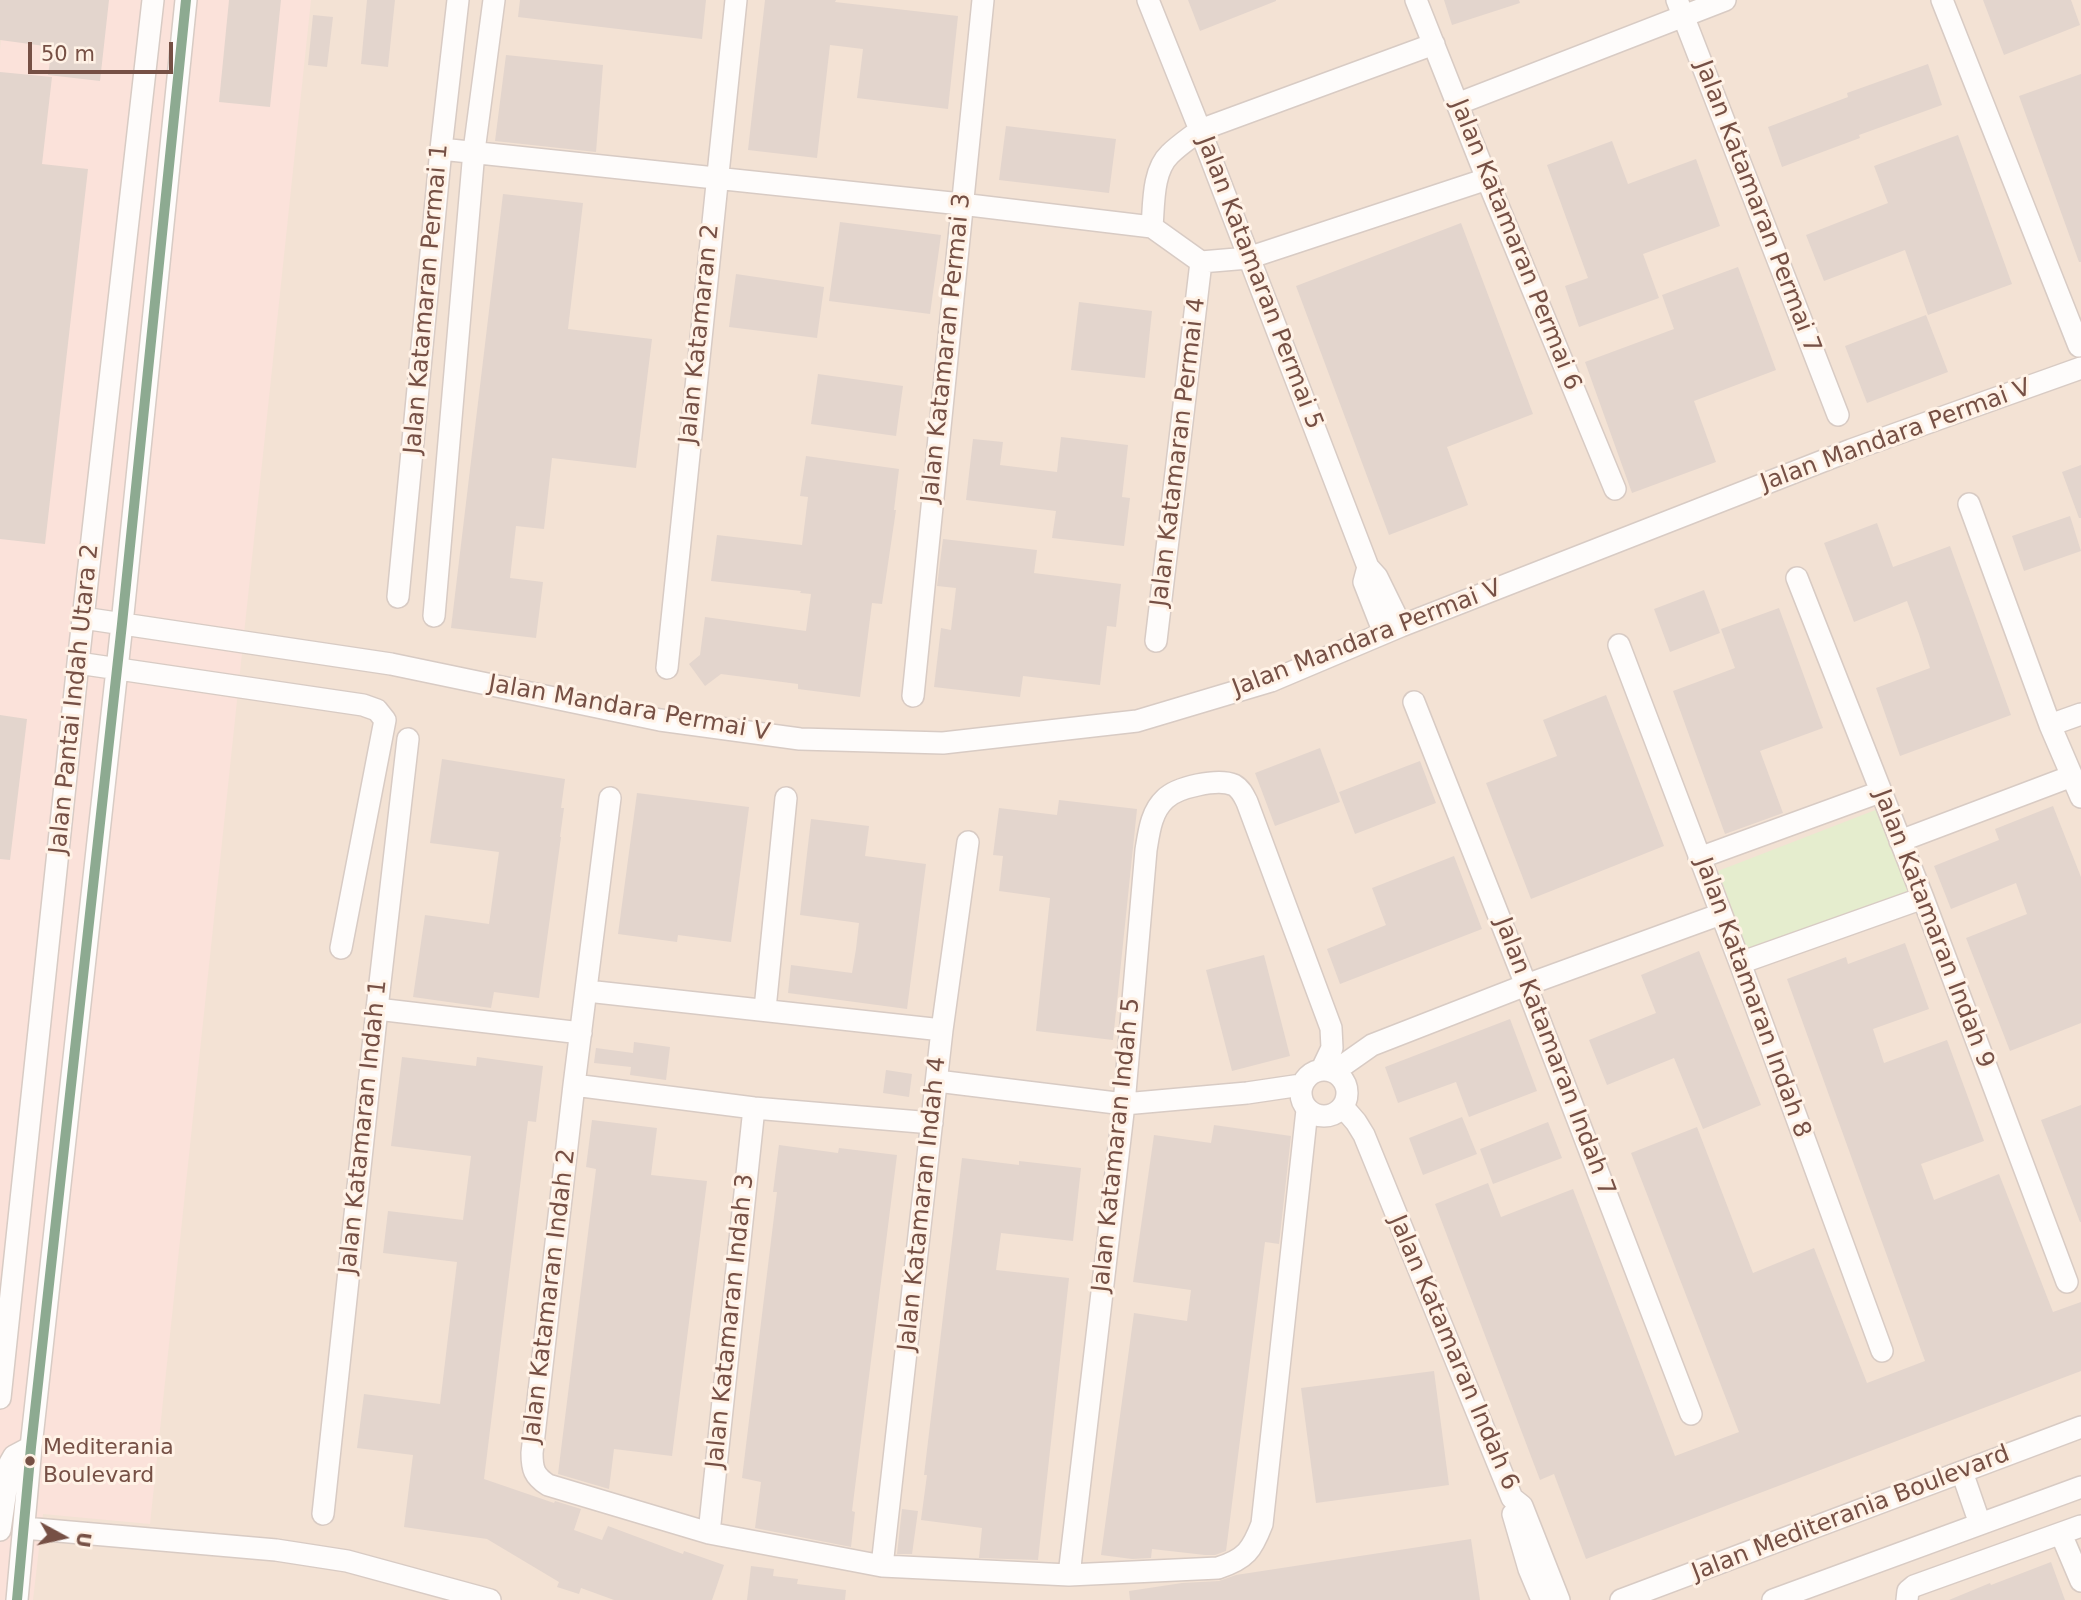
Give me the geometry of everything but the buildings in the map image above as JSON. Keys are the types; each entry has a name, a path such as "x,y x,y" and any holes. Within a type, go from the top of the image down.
{"street":[{"name":"Jalan Pantai Indah Utara 2","path":"0,1398 78,663 153,0"},
{"name":"Jalan Pantai Indah Utara 2","path":"17,1600 31,1447 122,624 186,0"},
{"name":"Jalan Katamaran Permai 1","path":"398,597 458,0"},
{"path":"434,617 474,151 494,0"},
{"name":"Jalan Katamaran 2","path":"667,668 736,0"},
{"name":"Jalan Katamaran Permai 3","path":"913,696 983,0"},
{"name":"Jalan Katamaran Permai 5","path":"1148,0 1368,567 1364,582 1392,630"},
{"name":"Jalan Katamaran Permai 6","path":"1416,0 1615,489"},
{"path":"1457,104 1680,8 1724,0"},
{"path":"1942,0 2080,357"},
{"name":"Jalan Katamaran Permai 7","path":"1680,8 1838,415"},
{"path":"1152,228 1157,177 1161,164 1168,155 1200,131 1434,44"},
{"path":"441,149 961,204 1152,228 1201,262 1248,258 1487,180"},
{"name":"Jalan Katamaran Permai 4","path":"1157,641 1201,262"},
{"name":"Jalan Mandara Permai V","path":"83,618 391,664 660,720 800,739 943,743 1137,721 1272,681 1392,630 2080,357"},
{"path":"1969,504 2050,725 2081,797"},
{"name":"Jalan Katamaran Indah 9","path":"1797,578 1923,898 2067,1282"},
{"name":"Jalan Katamaran Indah 8","path":"1619,645 1740,963 1882,1351"},
{"path":"78,663 363,705 377,710 385,720 341,948"},
{"name":"Jalan Katamaran Indah 7","path":"1414,702 1691,1414"},
{"path":"2050,725 2081,714"},
{"name":"Jalan Katamaran Indah 1","path":"323,1514 408,739"},
{"path":"1900,841 2072,776"},
{"name":"Jalan Katamaran Indah 5","path":"1069,1575 1124,1104 1146,850 1153,814 1166,797 1185,788 1223,783 1233,785 1241,791 1331,1028 1332,1048 1328,1070"},
{"path":"1699,858 1880,792"},
{"name":"Jalan Katamaran Indah 2","path":"610,798 532,1453 534,1474 548,1485 709,1533 882,1566 1069,1575 1218,1568 1233,1563 1247,1554 1254,1545 1262,1524 1307,1110"},
{"path":"765,1009 786,798"},
{"name":"Jalan Katamaran Indah 4","path":"882,1566 942,1030 968,842"},
{"path":"1740,963 1923,898"},
{"path":"1328,1070 1345,1081 1348,1094 1343,1107 1332,1115 1319,1116 1307,1110 1300,1098 1301,1085 1309,1074 1328,1070 1372,1045 1526,985 1721,914"},
{"path":"587,990 942,1030"},
{"path":"377,1009 581,1033"},
{"path":"937,1081 1124,1104 1301,1085"},
{"path":"574,1085 754,1108 932,1122"},
{"name":"Jalan Katamaran Indah 6","path":"1343,1107 1364,1135 1512,1498 1522,1507 1559,1600"},
{"name":"Jalan Katamaran Indah 3","path":"709,1533 754,1108"},
{"name":"Jalan Mediterania Boulevard","path":"1621,1600 2081,1427"},
{"path":"0,1530 10,1463 14,1456 31,1447"},
{"path":"1962,1472 1980,1524"},
{"path":"1773,1600 2081,1487"},
{"path":"1512,1498 1513,1512 1529,1569 1542,1600"},
{"path":"23,1528 276,1550 347,1561 425,1592 490,1600"},
{"path":"1908,1595 1921,1583 2071,1530 2081,1581"}],"shaded area":[{"path":"0,0 2081,0 2081,1600 0,1600"},
{"path":"5,0 311,0 150,1524 43,1514 33,1600 0,1600 0,50"}],"green space":[{"path":"1878,809 1913,899 1751,961 1718,871"}],"transit line":[{"path":"17,1600 31,1447 122,624 186,0"}],"place":[{"name":"Mediterania Boulevard","path":"30,1461"}]}
